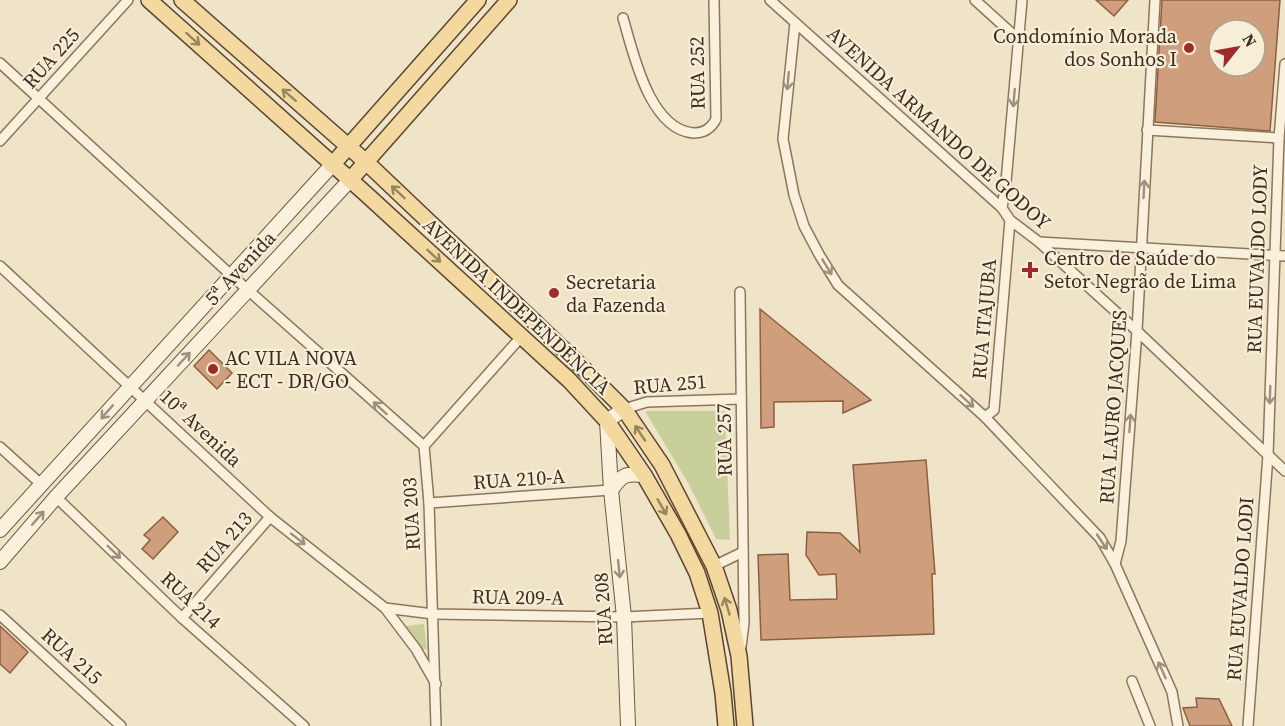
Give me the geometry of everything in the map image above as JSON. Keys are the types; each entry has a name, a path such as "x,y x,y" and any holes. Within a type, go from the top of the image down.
{"main road":[{"name":"AVENIDA INDEPENDÊNCIA","path":"149,0 569,380 607,421 644,475 678,534 697,573 710,614 726,726"},
{"name":"AVENIDA INDEPENDÊNCIA","path":"182,0 366,162 624,409 662,465 714,566 729,610 739,656 745,726"},
{"name":"5ª Avenida","path":"0,530 332,165 478,0"},
{"name":"5ª Avenida","path":"0,562 56,497 350,180 506,4"},
{"name":"RUA 251","path":"607,421 624,409"},
{"name":"RUA 208","path":"607,421 611,490 624,617 628,726"},
{"path":"56,497 51,487 70,453"},
{"path":"611,490 620,477 631,474 644,475"},
{"path":"723,693 743,692"}],"street":[{"name":"RUA 225","path":"0,141 128,0"},
{"name":"RUA 252","path":"623,18 643,85 654,105 683,130 694,133 704,132 712,127 716,119 714,0"},
{"name":"AVENIDA ARMANDO DE GODOY","path":"770,0 1002,208 1010,220 1039,242 1285,471"},
{"path":"975,0 1019,40"},
{"path":"1002,208 1022,0"},
{"name":"RUA LAURO JACQUES","path":"1115,564 1121,541 1137,332 1155,0"},
{"path":"795,23 783,139 794,195 804,226 838,285 985,417 1100,538 1115,564 1172,692 1178,726"},
{"path":"0,63 231,275 424,446 521,337"},
{"name":"RUA EUVALDO LODY","path":"1268,455 1285,64"},
{"path":"1147,130 1280,138"},
{"name":"RUA ITAJUBA","path":"985,417 994,410 1010,220"},
{"path":"1039,242 1285,256"},
{"name":"10ª Avenida","path":"0,266 270,517 385,608 416,649 436,684"},
{"name":"RUA 257","path":"739,656 744,623 740,292"},
{"name":"RUA 251","path":"624,409 647,402 741,399"},
{"name":"RUA 203","path":"424,446 429,503 436,726"},
{"path":"0,447 42,485"},
{"name":"RUA EUVALDO LODI","path":"1248,726 1268,455"},
{"name":"RUA 210-A","path":"429,503 611,490"},
{"name":"RUA 214","path":"56,497 182,618 304,726"},
{"name":"RUA 213","path":"182,618 270,517"},
{"path":"714,566 743,552"},
{"path":"385,608 433,614"},
{"name":"RUA 209-A","path":"433,614 624,617 710,614"},
{"name":"RUA 215","path":"0,615 120,725"},
{"path":"1132,681 1150,726"}],"green space":[{"path":"645,411 725,411 730,540 716,539 688,483"},
{"path":"424,624 427,649 420,650 404,626"}],"building":[{"path":"1096,0 1128,0 1114,16"},
{"name":"Condomínio Morada dos Sonhos I","path":"1162,0 1280,0 1270,131 1155,122"},
{"path":"760,309 871,400 843,413 843,401 774,402 774,427 761,428"},
{"name":"AC VILA NOVA - ECT - DR/GO","path":"209,350 232,373 217,389 194,366"},
{"path":"926,460 935,574 932,574 934,634 761,640 758,555 788,554 790,600 837,599 836,574 819,575 806,555 807,532 840,533 860,552 853,465"},
{"path":"163,517 178,532 153,559 142,549 150,540 144,535"},
{"path":"0,626 28,652 10,673 0,664"},
{"path":"1196,698 1219,699 1232,726 1190,726 1183,708 1197,707"}],"place":[{"name":"Condomínio Morada dos Sonhos I","path":"1189,48"},
{"name":"Centro de Saúde do Setor Negrão de Lima","path":"1030,270"},
{"name":"Secretaria da Fazenda","path":"554,293"},
{"name":"AC VILA NOVA - ECT - DR/GO","path":"213,369"}]}
